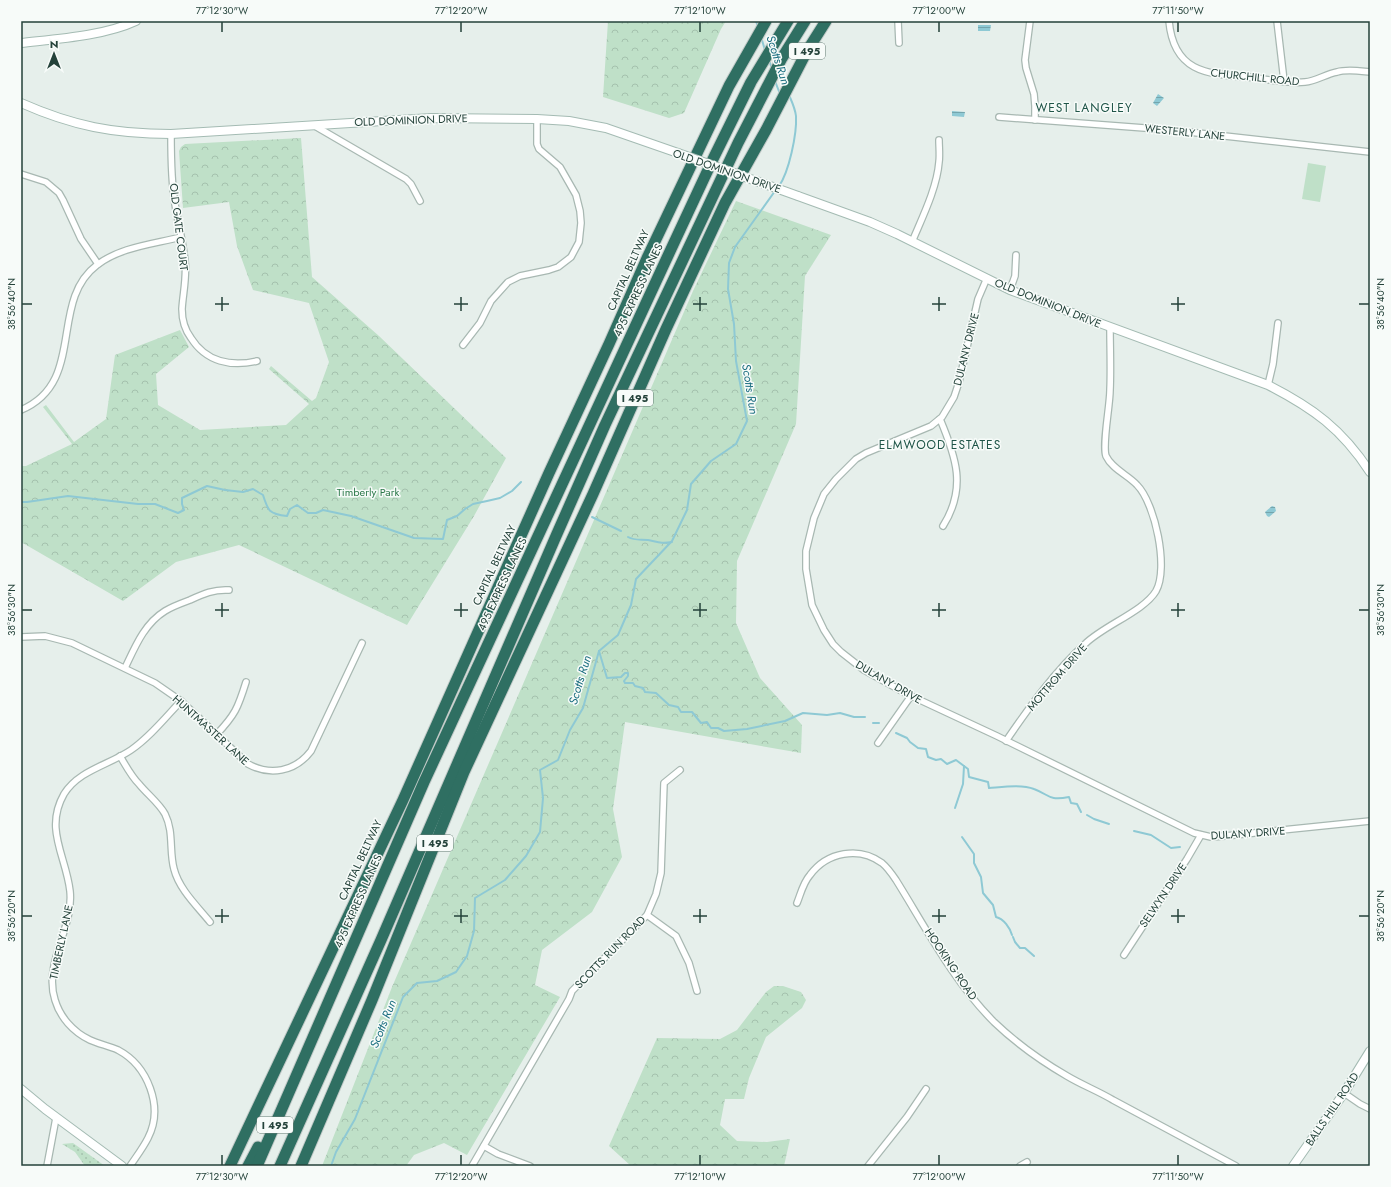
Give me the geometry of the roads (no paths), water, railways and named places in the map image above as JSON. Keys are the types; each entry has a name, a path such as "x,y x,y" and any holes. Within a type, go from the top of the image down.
{"highway":[{"name":"CAPITAL BELTWAY","path":"230,1166 403,800 493,597 648,256 729,86 766,21"},
{"name":"495 EXPRESS LANES","path":"257,1166 424,782 675,240 751,82 788,21"},
{"name":"I 495","path":"280,1166 373,959 556,536 606,425 738,143 782,58 805,21"},
{"name":"I 495","path":"301,1166 464,772 725,203 766,130 807,51 826,21"},
{"path":"248,1166 293,1083"},
{"path":"306,1166 331,1095"}],"main road":[{"path":"21,43 101,32 128,25 136,21"},
{"name":"OLD DOMINION DRIVE","path":"21,103 46,114 91,127 135,133 171,134 445,118 537,120 569,122 606,128 870,222 1010,290 1268,385 1292,397 1323,418 1347,440 1370,472"},
{"name":"BALLS HILL ROAD","path":"1293,1166 1344,1093 1370,1051"},
{"path":"21,1090 56,1118 122,1166"}],"street":[{"path":"898,21 899,43"},
{"path":"1030,21 1025,64 1034,94 1036,106 1035,120"},
{"name":"CHURCHILL ROAD","path":"1169,21 1170,33 1178,51 1191,65 1209,73 1305,82 1338,71 1346,70 1370,72"},
{"path":"1277,21 1284,81"},
{"name":"WESTERLY LANE","path":"999,117 1171,130 1370,152"},
{"path":"463,345 480,323 491,301 508,282 520,276 558,267 571,257 579,242 581,223 576,195 560,166 539,149 537,144 537,120"},
{"path":"313,125 406,179 415,190 420,201"},
{"name":"OLD GATE COURT","path":"171,134 174,195 186,270 182,310 188,335 201,351 214,360 234,364 257,361"},
{"path":"912,242 924,214 937,175 939,162 939,140"},
{"path":"21,174 46,182 59,193 81,239 98,264"},
{"path":"21,410 42,395 56,377 63,357 72,306 81,281 98,264 120,253 181,237"},
{"path":"1010,290 1015,276 1016,255"},
{"name":"DULANY DRIVE","path":"986,278 978,299 959,382 947,410 940,419 931,426 866,453 856,459 826,490 819,504 806,552 806,569 812,605 833,644 860,668 911,696 1006,741 1166,821 1201,836 1225,836 1370,821"},
{"path":"1268,385 1273,364 1278,323"},
{"name":"MOTTROM DRIVE","path":"1006,741 1046,686 1069,660 1095,635 1145,603 1156,591 1160,583 1162,563 1160,546 1150,505 1144,493 1137,485 1110,462 1105,450 1110,390 1110,327"},
{"path":"940,419 952,447 957,473 955,499 952,509 943,526"},
{"path":"125,668 143,633 157,617 166,610 207,592 215,590 229,590"},
{"name":"HUNTMASTER LANE","path":"21,637 45,636 72,643 155,683 180,701 242,759 256,768 272,771 283,770 299,763 311,751 362,643"},
{"path":"216,735 236,712 246,682"},
{"path":"878,743 911,696"},
{"name":"TIMBERLY LANE","path":"130,1166 148,1138 152,1128 154,1108 150,1087 141,1069 127,1056 118,1050 88,1039 71,1027 59,1010 53,990 53,970 70,904 68,880 56,833 57,813 65,794 78,779 91,770 120,756 143,740 180,701"},
{"path":"120,756 131,775 159,805 164,813 171,832 172,858 176,876 181,886 210,922"},
{"name":"SCOTTS RUN ROAD","path":"472,1166 569,999 572,991 647,915 656,894 662,873 664,783 680,770"},
{"name":"SELWYN DRIVE","path":"1124,955 1201,836"},
{"name":"HOOKING ROAD","path":"797,903 806,879 815,868 831,857 849,853 875,859 887,868 896,880 963,985 988,1015 1010,1036 1049,1066 1236,1166"},
{"path":"647,915 676,936 689,963 697,991"},
{"path":"868,1166 926,1089"},
{"path":"1344,1093 1370,1109"},
{"path":"47,1166 56,1118"},
{"path":"484,1146 498,1154 530,1166"},
{"path":"1020,1166 1027,1162"}],"water":[{"path":"978,25 991,25 990,31 978,31"},
{"path":"1158,94 1164,98 1157,106 1153,103"},
{"path":"952,111 965,112 964,117 952,116"},
{"path":"1272,506 1275,507 1276,511 1269,517 1265,512"}],"waterway":[{"name":"Scotts Run","path":"756,21 758,27"},
{"name":"Scotts Run","path":"761,37 765,50"},
{"name":"Scotts Run","path":"769,60 772,69"},
{"name":"Scotts Run","path":"775,81 780,94"},
{"name":"Scotts Run","path":"779,186 783,180 792,152 796,124 796,113 789,95"},
{"name":"Scotts Run","path":"331,1166 336,1152 355,1119 403,997 417,983 437,981 456,972 467,956 474,931 475,898 505,880 526,856 540,832 543,798 540,770 558,760 570,730 583,708 599,651 618,635 631,605 636,579 672,541 687,510 691,484 711,461 736,444 747,421 736,361 734,324 728,289 729,263 735,247 775,191"},
{"path":"21,502 68,496 138,504 155,504 178,513 184,510 182,498 207,486 243,492 253,489 263,495 266,505 270,511 276,514 287,516 290,509 297,505 308,513 316,513 323,510 351,516 414,538 443,539 447,520 457,516 473,504 500,498 512,491 521,482"},
{"path":"592,517 621,531"},
{"path":"628,537 665,543 672,542"},
{"path":"599,651 607,678 621,677 625,673 628,673 628,676 624,681 625,683 633,683 635,686 643,688 645,692 656,693 669,705 678,707 681,712 692,712 701,723 707,722 711,728 718,728 724,731 747,729 785,721 803,713 827,715 840,713 854,717 865,717"},
{"path":"873,723 879,723"},
{"path":"896,733 907,738 918,748 926,749 928,757 936,760 941,759 947,764 956,760 968,769 969,777 988,782 989,788 1012,786 1029,787 1053,798 1069,797 1071,803 1077,804 1081,812"},
{"path":"955,808 963,784 964,766"},
{"path":"1087,815 1109,824"},
{"path":"1134,831 1151,835 1171,848 1180,847"},
{"path":"962,837 974,854 974,863 981,877 983,893 993,905 996,917 1006,924 1012,935"},
{"path":"1013,937 1020,948 1025,948 1034,956"}],"district":[{"name":"WEST LANGLEY","path":"1084,108"},
{"name":"ELMWOOD ESTATES","path":"940,445"}],"park label":[{"name":"Timberly Park","path":"368,492"}]}
